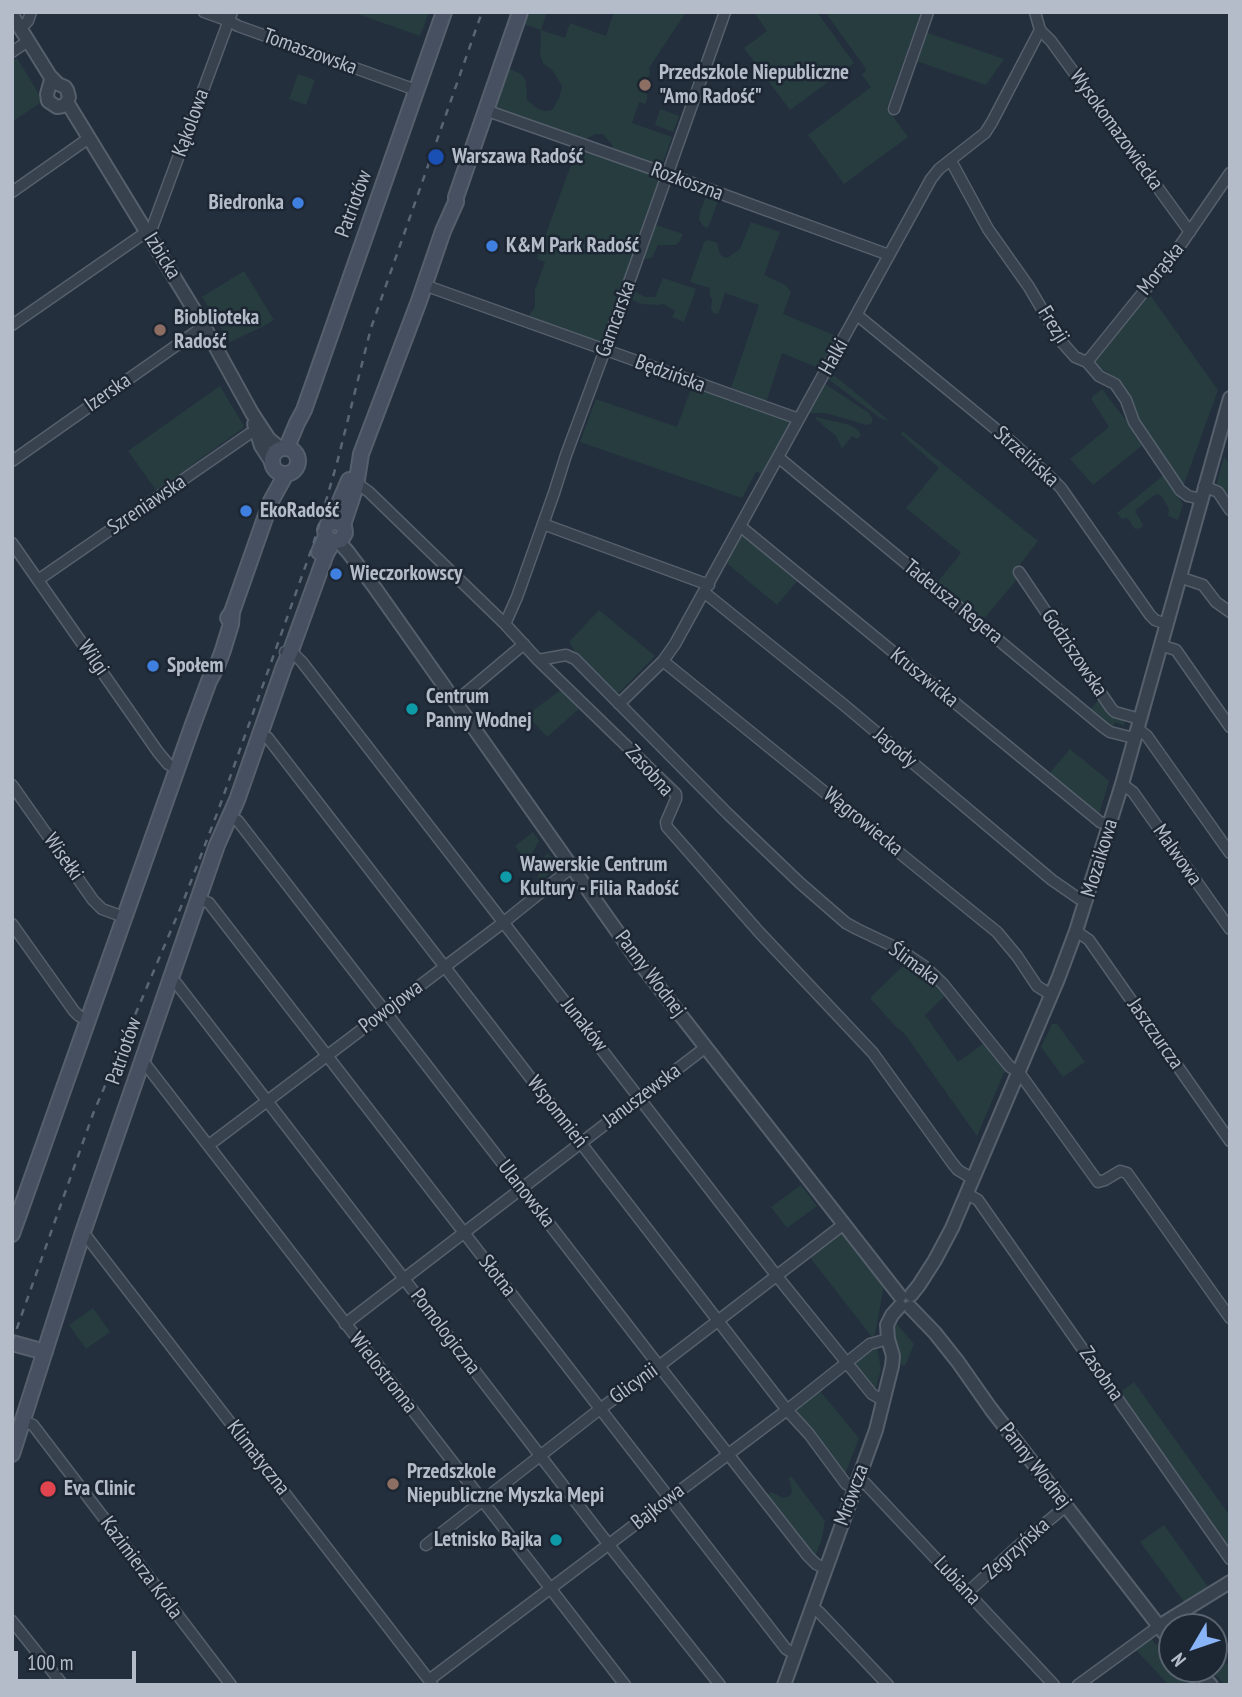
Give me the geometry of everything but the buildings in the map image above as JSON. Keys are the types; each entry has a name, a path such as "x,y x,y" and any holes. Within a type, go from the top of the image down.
{"main road":[{"name":"Patriotów","path":"287,449 304,410 444,12"},
{"name":"Patriotów","path":"12,1454 83,1232 220,836 237,800 261,734 286,657 289,632 337,533 356,486 359,463 408,327 412,303 424,285 443,231 445,212 449,201 456,197 520,12"},
{"path":"12,1234 19,1201 88,1020 209,681 211,662 232,612 271,501 278,469 273,456 287,449 299,459 294,471 278,469"},
{"name":"Patriotów","path":"337,533 340,501 359,463"},
{"path":"12,1343 45,1352"}],"street":[{"path":"20,29 31,12"},
{"name":"Tomaszowska","path":"204,12 230,17 239,26 416,90"},
{"name":"Garncarska","path":"505,624 517,597 725,12"},
{"path":"894,109 928,12"},
{"path":"1035,12 1040,30"},
{"path":"12,15 52,83 67,90 67,103 60,107 51,104 47,98 52,83"},
{"name":"Kąkolowa","path":"147,232 155,223 230,17"},
{"name":"Halki","path":"619,704 663,661 676,644 931,179 939,169 985,133 1040,30"},
{"name":"Wysokomazowiecka","path":"1040,30 1051,41 1190,232"},
{"path":"12,52 28,41"},
{"name":"Izbicka","path":"67,103 204,326 252,413 269,439 287,449"},
{"name":"Rozkoszna","path":"485,110 889,255"},
{"path":"12,192 89,138"},
{"name":"Frezji","path":"951,161 988,229 1029,287 1060,340 1075,357 1087,362 1099,376 1115,384 1126,400 1134,422 1180,489 1188,496 1212,488 1230,510"},
{"name":"Morąska","path":"1087,362 1175,253 1230,173"},
{"path":"12,325 147,232"},
{"name":"Będzińska","path":"424,285 799,419"},
{"name":"Strzelińska","path":"857,316 1014,444 1050,477 1061,488 1150,615 1166,624"},
{"name":"Izerska","path":"12,461 204,326"},
{"name":"Mozaikowa","path":"905,1301 935,1260 952,1228 1076,931 1110,825 1230,398"},
{"name":"Izbicka","path":"252,413 261,446 278,469"},
{"name":"Szreniawska","path":"38,580 249,434 256,432"},
{"name":"Tadeusza Regera","path":"778,457 1103,727 1110,732 1137,728"},
{"name":"Zasobna","path":"356,486 369,492 676,794 666,822 667,828 873,1053 953,1164 973,1179"},
{"name":"Jagody","path":"543,524 707,589 1052,880 1078,898 1087,900"},
{"name":"Kruszwicka","path":"740,526 1089,813 1110,825"},
{"name":"Panny Wodnej","path":"337,533 636,958 905,1301 958,1362 991,1409 1158,1625"},
{"name":"Wilgi","path":"12,543 158,752 168,764 177,769"},
{"name":"Godziszowska","path":"1019,572 1111,708 1137,728"},
{"path":"1178,577 1203,585 1216,602 1230,612"},
{"path":"455,702 524,644"},
{"path":"1160,645 1176,650 1230,727"},
{"name":"Junaków","path":"286,657 295,655 303,662 776,1275 872,1394 884,1401"},
{"name":"Ślimaka","path":"538,660 566,655 575,659 800,883 846,923 899,949 924,966 943,984 1010,1067 1018,1071 1098,1182 1105,1181 1119,1171 1127,1173 1230,1318"},
{"name":"Wągrowiecka","path":"663,661 997,932 1039,988 1051,995"},
{"path":"1137,728 1147,736 1230,853"},
{"name":"Wspomnień","path":"261,734 268,737 787,1410 809,1434 846,1484 857,1483"},
{"name":"Malwowa","path":"1122,783 1133,792 1230,929"},
{"name":"Wisełki","path":"12,785 98,905 124,917"},
{"name":"Ulanowska","path":"229,817 238,821 808,1556 826,1569"},
{"name":"Powojowa","path":"209,1145 504,922 571,868"},
{"name":"Słotna","path":"200,899 209,904 786,1648 795,1654"},
{"path":"12,924 74,1012 88,1020"},
{"name":"Jaszczurcza","path":"1076,931 1089,940 1230,1141"},
{"name":"Pomologiczna","path":"171,980 177,984 720,1685"},
{"name":"Januszewska","path":"345,1324 706,1047"},
{"name":"Wielostronna","path":"143,1060 625,1685"},
{"name":"Zasobna","path":"967,1194 978,1200 1230,1559"},
{"name":"Glicynii","path":"426,1545 844,1224"},
{"name":"Klimatyczna","path":"83,1232 431,1683"},
{"name":"Mrówcza","path":"784,1685 884,1401 893,1356 887,1332 888,1320 905,1301"},
{"name":"Bajkowa","path":"431,1683 550,1588 787,1410 870,1344 888,1339"},
{"name":"Kazimierza Króla","path":"23,1421 33,1425 231,1685"},
{"name":"Lubiana","path":"857,1483 865,1483 1054,1685"},
{"name":"Zegrzyńska","path":"968,1592 1066,1506"},
{"path":"1180,1613 1230,1581"},
{"path":"811,1607 819,1612 888,1685"},
{"path":"12,1621 63,1685"},
{"path":"1078,1685 1158,1627"}],"green space":[{"path":"352,12 429,12 420,36"},
{"path":"528,12 547,12 541,30 524,24"},
{"path":"614,12 686,12 649,68 650,74 644,87 647,100 645,104 639,102 632,123 672,137 661,168 613,152 612,145 603,134 596,134 581,141 494,108 508,68 521,74 526,81 527,100 538,109 552,110 562,86 553,71 543,63 540,55 541,30 565,38 570,23 606,36"},
{"path":"754,12 817,12 854,63 790,110 744,48 767,31"},
{"path":"825,12 921,12 887,108 908,137 844,184 808,135 871,87 862,75 866,70 864,66"},
{"path":"925,32 1004,59 986,85 916,61"},
{"path":"17,58 43,101 12,122 12,61"},
{"path":"298,74 315,80 306,105 289,99"},
{"path":"660,109 679,116 673,132 655,125"},
{"path":"578,145 656,173 663,179 605,343 601,346 529,321 535,307 535,290 545,262 537,259"},
{"path":"706,197 718,201 708,228 703,226 699,219"},
{"path":"751,222 780,232 764,275 785,285 791,292 783,314 839,337 821,369 782,353 766,403 730,391 759,305 725,293 718,314 714,313 711,309 710,288 690,282 704,242 708,240 717,243 720,254 727,258 740,249"},
{"path":"653,224 683,234 676,245 658,245 652,258 645,259 641,257"},
{"path":"244,271 274,320 230,342 202,297"},
{"path":"663,278 696,289 684,322 672,317 675,311 663,304 641,304 631,299 634,291 645,297 655,297"},
{"path":"1148,292 1218,390 1183,487 1136,421 1121,385 1097,367 1093,360"},
{"path":"831,373 889,421 880,418 828,379"},
{"path":"825,384 869,413 872,423 867,425 825,413 810,413"},
{"path":"220,386 244,426 158,493 128,451"},
{"path":"692,386 791,422 764,474 756,472 742,498 580,442 596,399 677,427"},
{"path":"1102,389 1144,444 1093,485 1070,459 1109,427 1092,400"},
{"path":"816,417 850,425 861,435 857,439 852,436 842,449 836,436"},
{"path":"902,431 1038,541 1015,571 1019,577 982,621 936,584 961,553 906,508 939,468 901,434"},
{"path":"1224,457 1230,464 1230,507 1216,486"},
{"path":"1164,475 1183,504 1178,520 1168,516 1169,509 1158,494 1135,511 1143,525 1135,529 1129,519 1122,519 1117,513"},
{"path":"737,536 746,536 798,580 777,605 724,561"},
{"path":"599,610 655,656 617,693 577,655 569,642"},
{"path":"562,689 580,708 547,737 527,715"},
{"path":"1101,697 1125,719 1124,726 1115,722 1113,727 1110,727 1089,711"},
{"path":"1070,749 1109,781 1099,815 1048,775"},
{"path":"533,832 539,841 527,862 515,846"},
{"path":"548,853 558,867 537,883 541,859"},
{"path":"907,962 948,993 925,1015 958,1062 984,1043 1006,1068 977,1136 904,1033 870,998"},
{"path":"1052,1024 1057,1024 1085,1062 1063,1077 1041,1047"},
{"path":"801,1185 817,1206 787,1228 771,1207"},
{"path":"840,1231 884,1286 875,1334 872,1337 808,1255"},
{"path":"93,1308 110,1332 86,1349 69,1325"},
{"path":"894,1321 914,1344 905,1366 898,1363 891,1332"},
{"path":"877,1347 881,1369 875,1391 851,1365"},
{"path":"1134,1382 1230,1516 1230,1553 1119,1393"},
{"path":"819,1390 859,1438 844,1477 793,1410"},
{"path":"791,1476 825,1521 821,1542 814,1558 766,1496 771,1492 783,1498 790,1496"},
{"path":"1164,1525 1209,1588 1185,1603 1140,1542"},
{"path":"1151,1639 1158,1646 1158,1673 1135,1649"},
{"path":"1228,1666 1230,1685 1223,1683 1228,1683"},
{"path":"1167,1683 1196,1685 1169,1685"}],"railway":[{"path":"12,1342 93,1114 183,902 218,811 313,545 371,328 482,12"}],"place":[{"name":"Przedszkole Niepubliczne \"Amo Radość\"","path":"645,85"},
{"name":"Warszawa Radość","path":"436,157"},
{"name":"Biedronka","path":"298,203"},
{"name":"K&M Park Radość","path":"492,246"},
{"name":"Bioblioteka Radość","path":"160,330"},
{"name":"EkoRadość","path":"246,511"},
{"name":"Wieczorkowscy","path":"336,574"},
{"name":"Społem","path":"153,666"},
{"name":"Centrum Panny Wodnej","path":"412,709"},
{"name":"Wawerskie Centrum Kultury - Filia Radość","path":"506,877"},
{"name":"Przedszkole Niepubliczne Myszka Mepi","path":"393,1484"},
{"name":"Eva Clinic","path":"48,1489"},
{"name":"Letnisko Bajka","path":"556,1540"}]}
